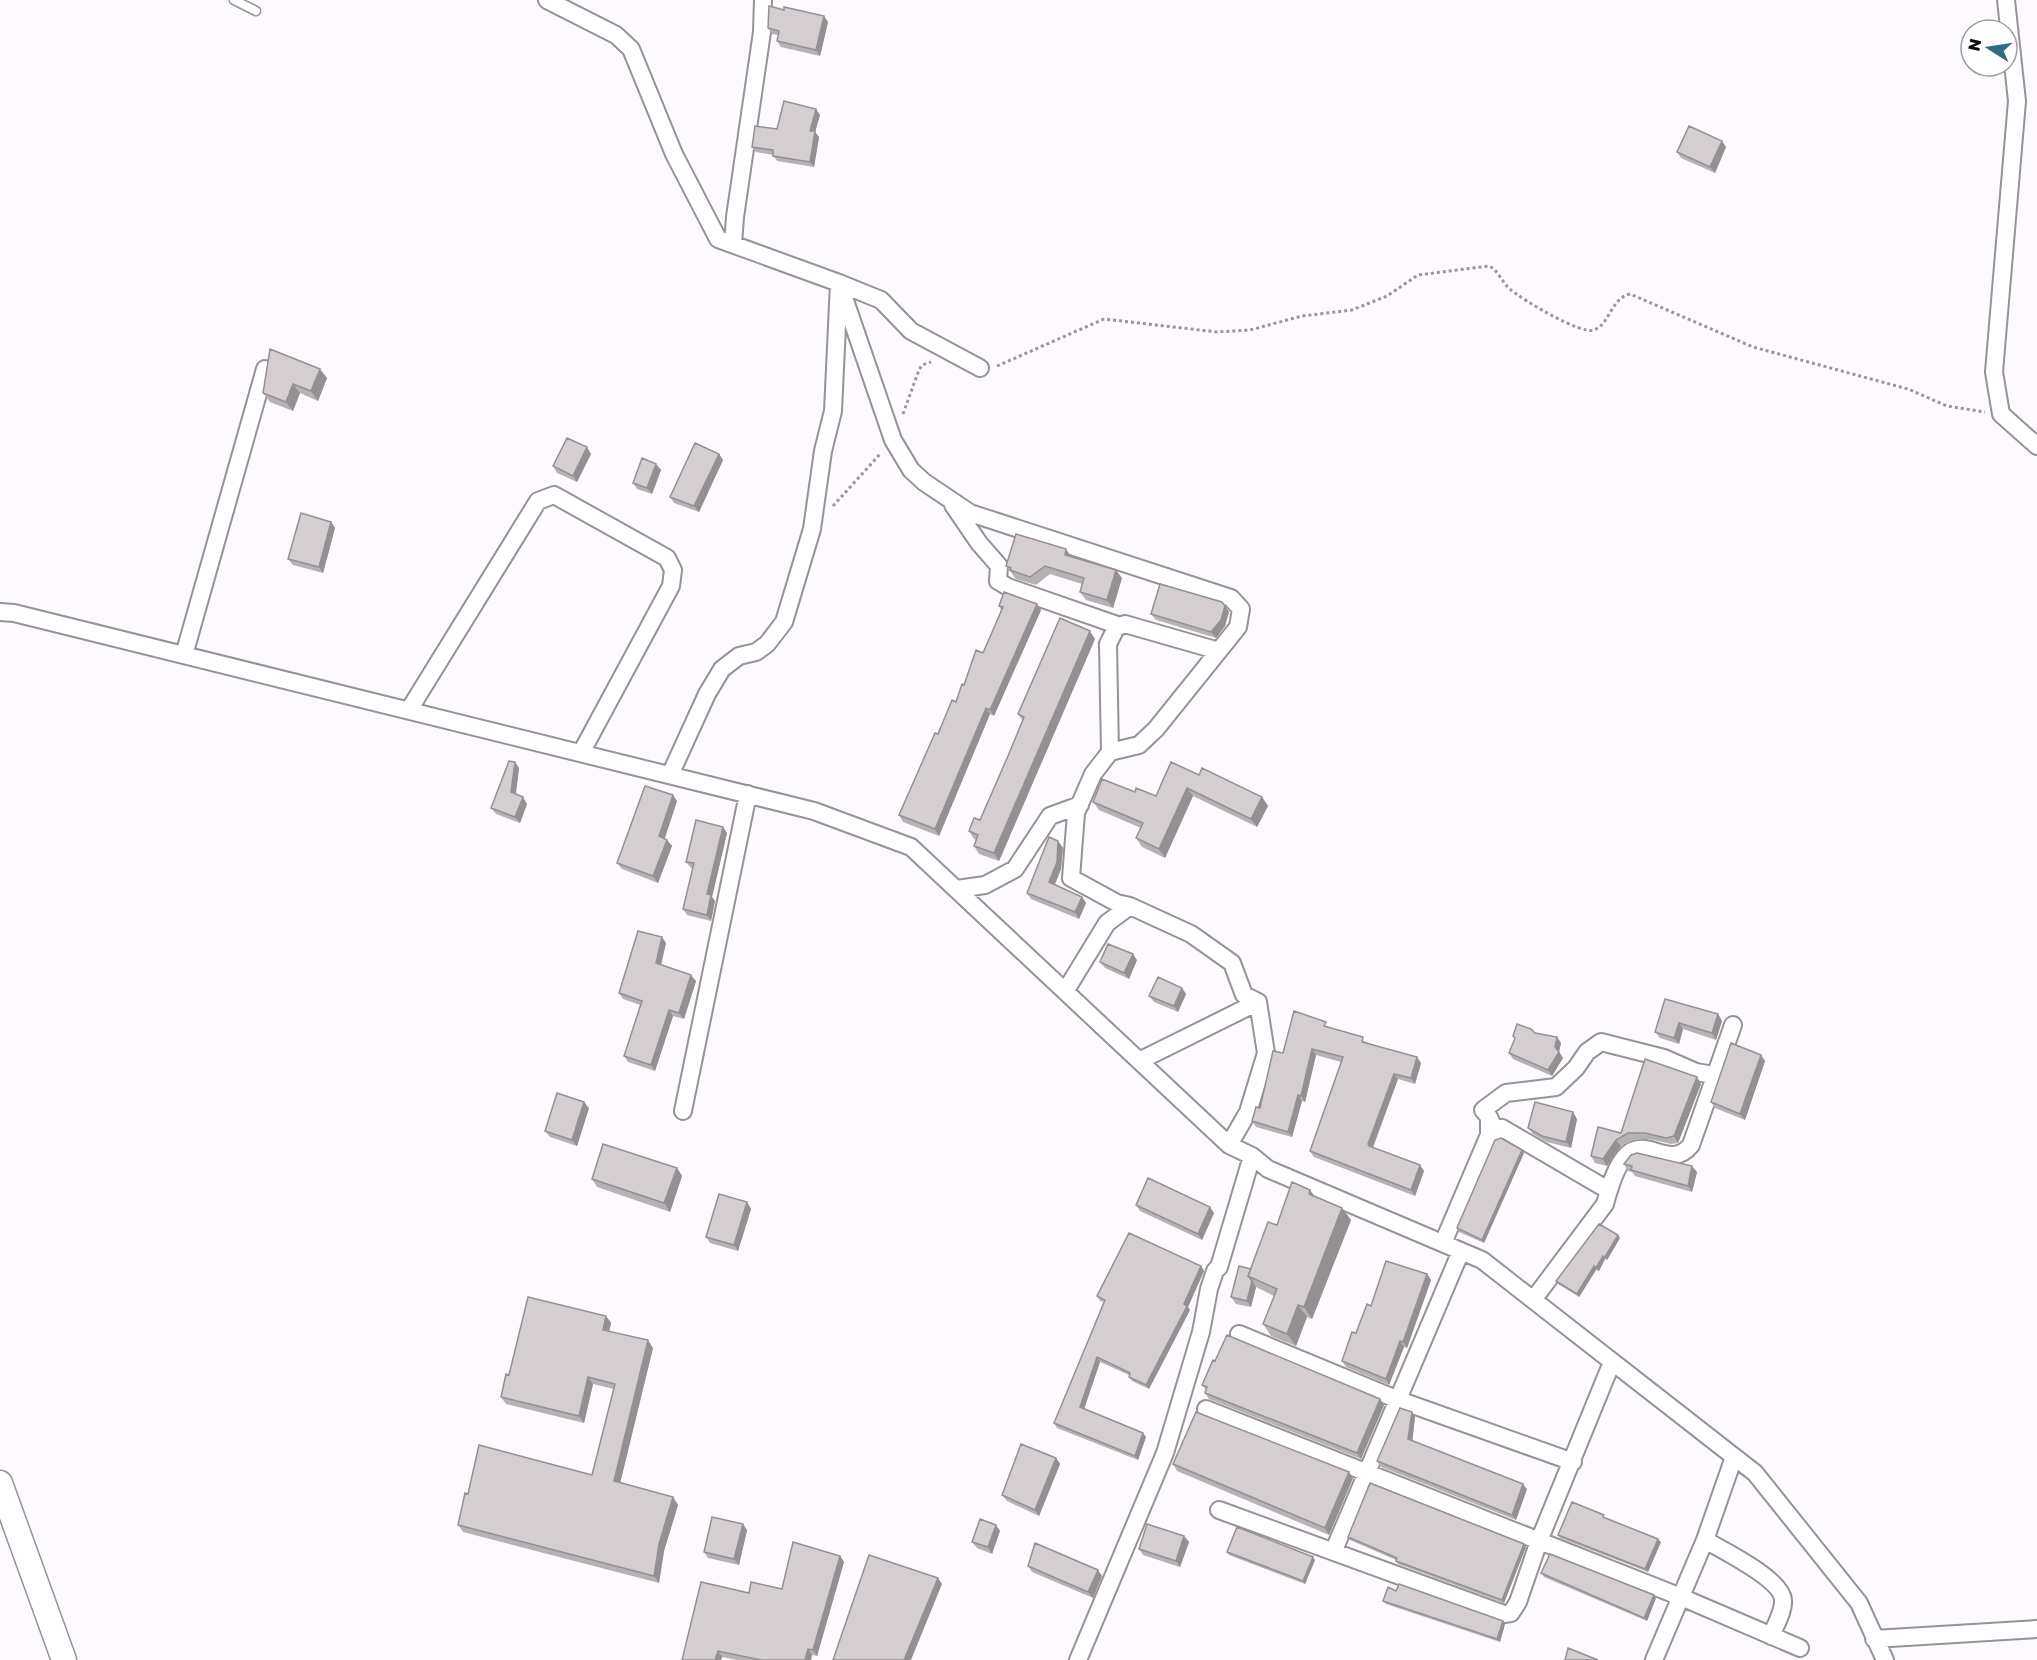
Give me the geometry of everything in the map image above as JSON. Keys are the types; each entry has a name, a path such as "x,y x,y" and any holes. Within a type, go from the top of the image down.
{"street":[{"path":"547,0 616,35 631,50 674,154 718,239 881,300 912,331 980,368"},
{"path":"733,244 735,216 762,32 763,0"},
{"path":"2006,0 2017,101 1994,372 2001,414 2037,446"},
{"path":"839,283 893,440 911,470 924,482 970,513 1231,598 1241,609 1238,627 1156,729 1139,745 1110,752"},
{"path":"670,775 707,694 722,669 740,656 756,652 767,644 784,622 812,529 823,451 833,411 839,283"},
{"path":"184,655 265,369"},
{"path":"409,710 538,501 554,495 667,558 673,570 671,586 581,753"},
{"path":"951,502 979,543 999,566 998,581 1008,587 1120,626 1125,624 1219,651"},
{"path":"0,612 14,613 814,811 911,847 1141,1060 1229,1145 1252,1156 1268,1169 1482,1260 1755,1473 1859,1603 1885,1660"},
{"path":"1120,626 1108,644 1110,752 1094,774 1076,813 1071,878 1117,903 1130,906 1191,934 1232,963 1244,995 1258,1002"},
{"path":"683,1111 748,794"},
{"path":"957,889 985,885 1015,869 1050,816 1080,805"},
{"path":"1066,990 1107,923 1130,906"},
{"path":"1141,1060 1258,1002"},
{"path":"1229,1145 1248,1112 1266,1053 1258,1002"},
{"path":"1533,1300 1605,1204 1608,1190 1626,1154 1636,1149 1675,1155 1688,1150 1733,1025"},
{"path":"1608,1190 1502,1128 1496,1133 1483,1110 1506,1093 1556,1087 1576,1068 1587,1052 1601,1042 1665,1058 1696,1072 1714,1075"},
{"path":"1443,1243 1489,1135 1489,1117"},
{"path":"1078,1660 1165,1453 1201,1332 1209,1289 1215,1271 1220,1267 1252,1156"},
{"path":"1334,1550 1396,1399 1461,1251"},
{"path":"1239,1334 1396,1399 1573,1462"},
{"path":"1219,1510 1334,1550 1504,1614 1511,1613 1518,1602 1539,1542 1612,1362"},
{"path":"1206,1409 1681,1597 1800,1648"},
{"path":"1654,1660 1705,1540 1734,1457"},
{"path":"0,1483 64,1660"},
{"path":"1705,1540 1752,1566 1780,1591 1783,1605 1771,1636"},
{"path":"1874,1639 2037,1629"}],"lane":[{"path":"234,0 256,11"}],"path":[{"path":"980,368 997,366 1104,319 1217,332 1250,330 1302,316 1352,310 1387,296 1418,275 1489,266 1513,292 1579,330 1593,330 1600,326 1612,307 1630,294 1753,347 1908,389 1947,406 2001,414"},
{"path":"812,529 893,440 919,370 922,365 933,362"}],"building":[{"path":"769,6 824,16 816,50 777,41 779,31 768,28"},
{"path":"784,101 816,109 810,131 815,131 810,162 773,156 773,150 752,147 755,126 777,129"},
{"path":"1689,126 1722,141 1710,167 1677,152"},
{"path":"270,349 320,369 311,391 293,384 286,402 263,393"},
{"path":"567,438 587,447 573,476 553,466"},
{"path":"695,443 719,454 694,506 670,497"},
{"path":"642,458 656,464 647,488 633,483"},
{"path":"301,513 331,522 319,567 288,559"},
{"path":"1016,534 1066,549 1065,555 1116,570 1107,600 1080,592 1084,578 1045,566 1030,577 1010,570 1011,568 1006,566"},
{"path":"1160,584 1222,602 1225,606 1221,620 1211,632 1151,614"},
{"path":"1004,592 1037,604 990,710 986,708 935,829 899,815 935,733 938,734 952,700 956,702 962,684 964,685 976,650 983,653 1003,607 999,606"},
{"path":"1060,618 1090,631 994,853 974,846 978,835 969,831 974,818 980,820 1008,756 1024,717 1018,714"},
{"path":"509,761 515,762 511,792 523,797 515,817 491,808"},
{"path":"1171,762 1199,775 1202,768 1262,797 1251,819 1187,788 1159,849 1136,838 1143,823 1093,802 1102,779 1135,792 1136,788 1156,796"},
{"path":"645,786 673,795 659,836 667,840 653,876 617,863"},
{"path":"696,820 723,827 707,894 711,895 707,915 683,909 694,863 686,862"},
{"path":"1049,837 1058,841 1057,862 1049,882 1082,897 1075,912 1027,893"},
{"path":"638,931 662,937 656,963 691,975 679,1013 669,1010 651,1065 624,1056 642,1001 619,993"},
{"path":"1108,944 1133,954 1124,973 1100,962"},
{"path":"1158,977 1182,988 1174,1006 1149,996"},
{"path":"1665,999 1718,1014 1712,1033 1679,1023 1674,1038 1655,1032"},
{"path":"1294,1011 1326,1022 1324,1026 1363,1037 1362,1042 1417,1057 1411,1078 1394,1074 1368,1144 1420,1165 1411,1190 1310,1151 1343,1057 1312,1049 1301,1096 1298,1095 1288,1132 1252,1121 1256,1107 1260,1108 1273,1051 1283,1053"},
{"path":"1517,1024 1535,1033 1557,1037 1555,1047 1559,1052 1548,1070 1509,1053"},
{"path":"1731,1043 1761,1055 1740,1114 1711,1102"},
{"path":"1645,1059 1697,1077 1674,1136 1666,1138 1645,1133 1628,1133 1616,1140 1603,1159 1591,1156 1598,1127 1621,1133"},
{"path":"557,1093 584,1102 572,1140 545,1131"},
{"path":"1535,1102 1573,1112 1566,1142 1542,1136 1528,1128"},
{"path":"1501,1138 1522,1150 1482,1240 1457,1228 1495,1140"},
{"path":"603,1144 677,1168 664,1203 592,1179"},
{"path":"1637,1153 1692,1166 1688,1186 1631,1170 1632,1166 1624,1164 1631,1155"},
{"path":"1148,1178 1210,1207 1198,1234 1136,1205"},
{"path":"1292,1182 1310,1190 1309,1194 1342,1208 1304,1307 1298,1305 1287,1334 1263,1324 1277,1289 1248,1276 1268,1222 1277,1225"},
{"path":"719,1194 747,1202 734,1245 706,1237"},
{"path":"1599,1224 1618,1235 1605,1257 1603,1256 1596,1268 1594,1266 1577,1294 1556,1281"},
{"path":"1129,1233 1201,1266 1184,1304 1187,1306 1146,1385 1129,1377 1130,1373 1097,1357 1080,1407 1143,1433 1135,1456 1054,1423 1105,1300 1097,1296"},
{"path":"1386,1261 1427,1274 1403,1342 1400,1341 1386,1379 1342,1361 1352,1332 1356,1333 1367,1304 1371,1306"},
{"path":"1239,1266 1251,1269 1248,1276 1252,1281 1247,1301 1231,1297"},
{"path":"528,1297 606,1316 603,1330 648,1340 614,1481 673,1497 659,1544 654,1576 458,1525 465,1493 468,1494 479,1445 592,1475 615,1384 588,1377 579,1416 501,1397 506,1374 509,1375"},
{"path":"1227,1335 1380,1399 1357,1453 1205,1393 1207,1387 1202,1385"},
{"path":"1400,1408 1412,1412 1408,1439 1523,1484 1512,1515 1377,1461"},
{"path":"1196,1412 1349,1472 1325,1528 1173,1464"},
{"path":"1021,1444 1056,1458 1035,1510 1002,1495"},
{"path":"1370,1483 1524,1544 1502,1600 1396,1561 1397,1558 1348,1537"},
{"path":"1572,1502 1658,1539 1645,1569 1558,1535"},
{"path":"712,1517 743,1524 734,1559 704,1552"},
{"path":"980,1519 996,1525 988,1547 972,1542"},
{"path":"1147,1524 1184,1536 1176,1561 1139,1549"},
{"path":"1237,1527 1313,1557 1303,1581 1227,1552"},
{"path":"793,1542 840,1556 813,1650 808,1649 805,1660 761,1660 718,1651 715,1660 682,1660 701,1582 749,1593 751,1582 782,1589"},
{"path":"1035,1543 1098,1570 1088,1592 1028,1566"},
{"path":"1550,1554 1654,1595 1644,1618 1541,1573"},
{"path":"869,1555 938,1578 904,1660 833,1660"},
{"path":"1399,1584 1503,1621 1497,1639 1383,1601 1388,1587 1396,1591"},
{"path":"1568,1648 1598,1660 1565,1660"}]}
